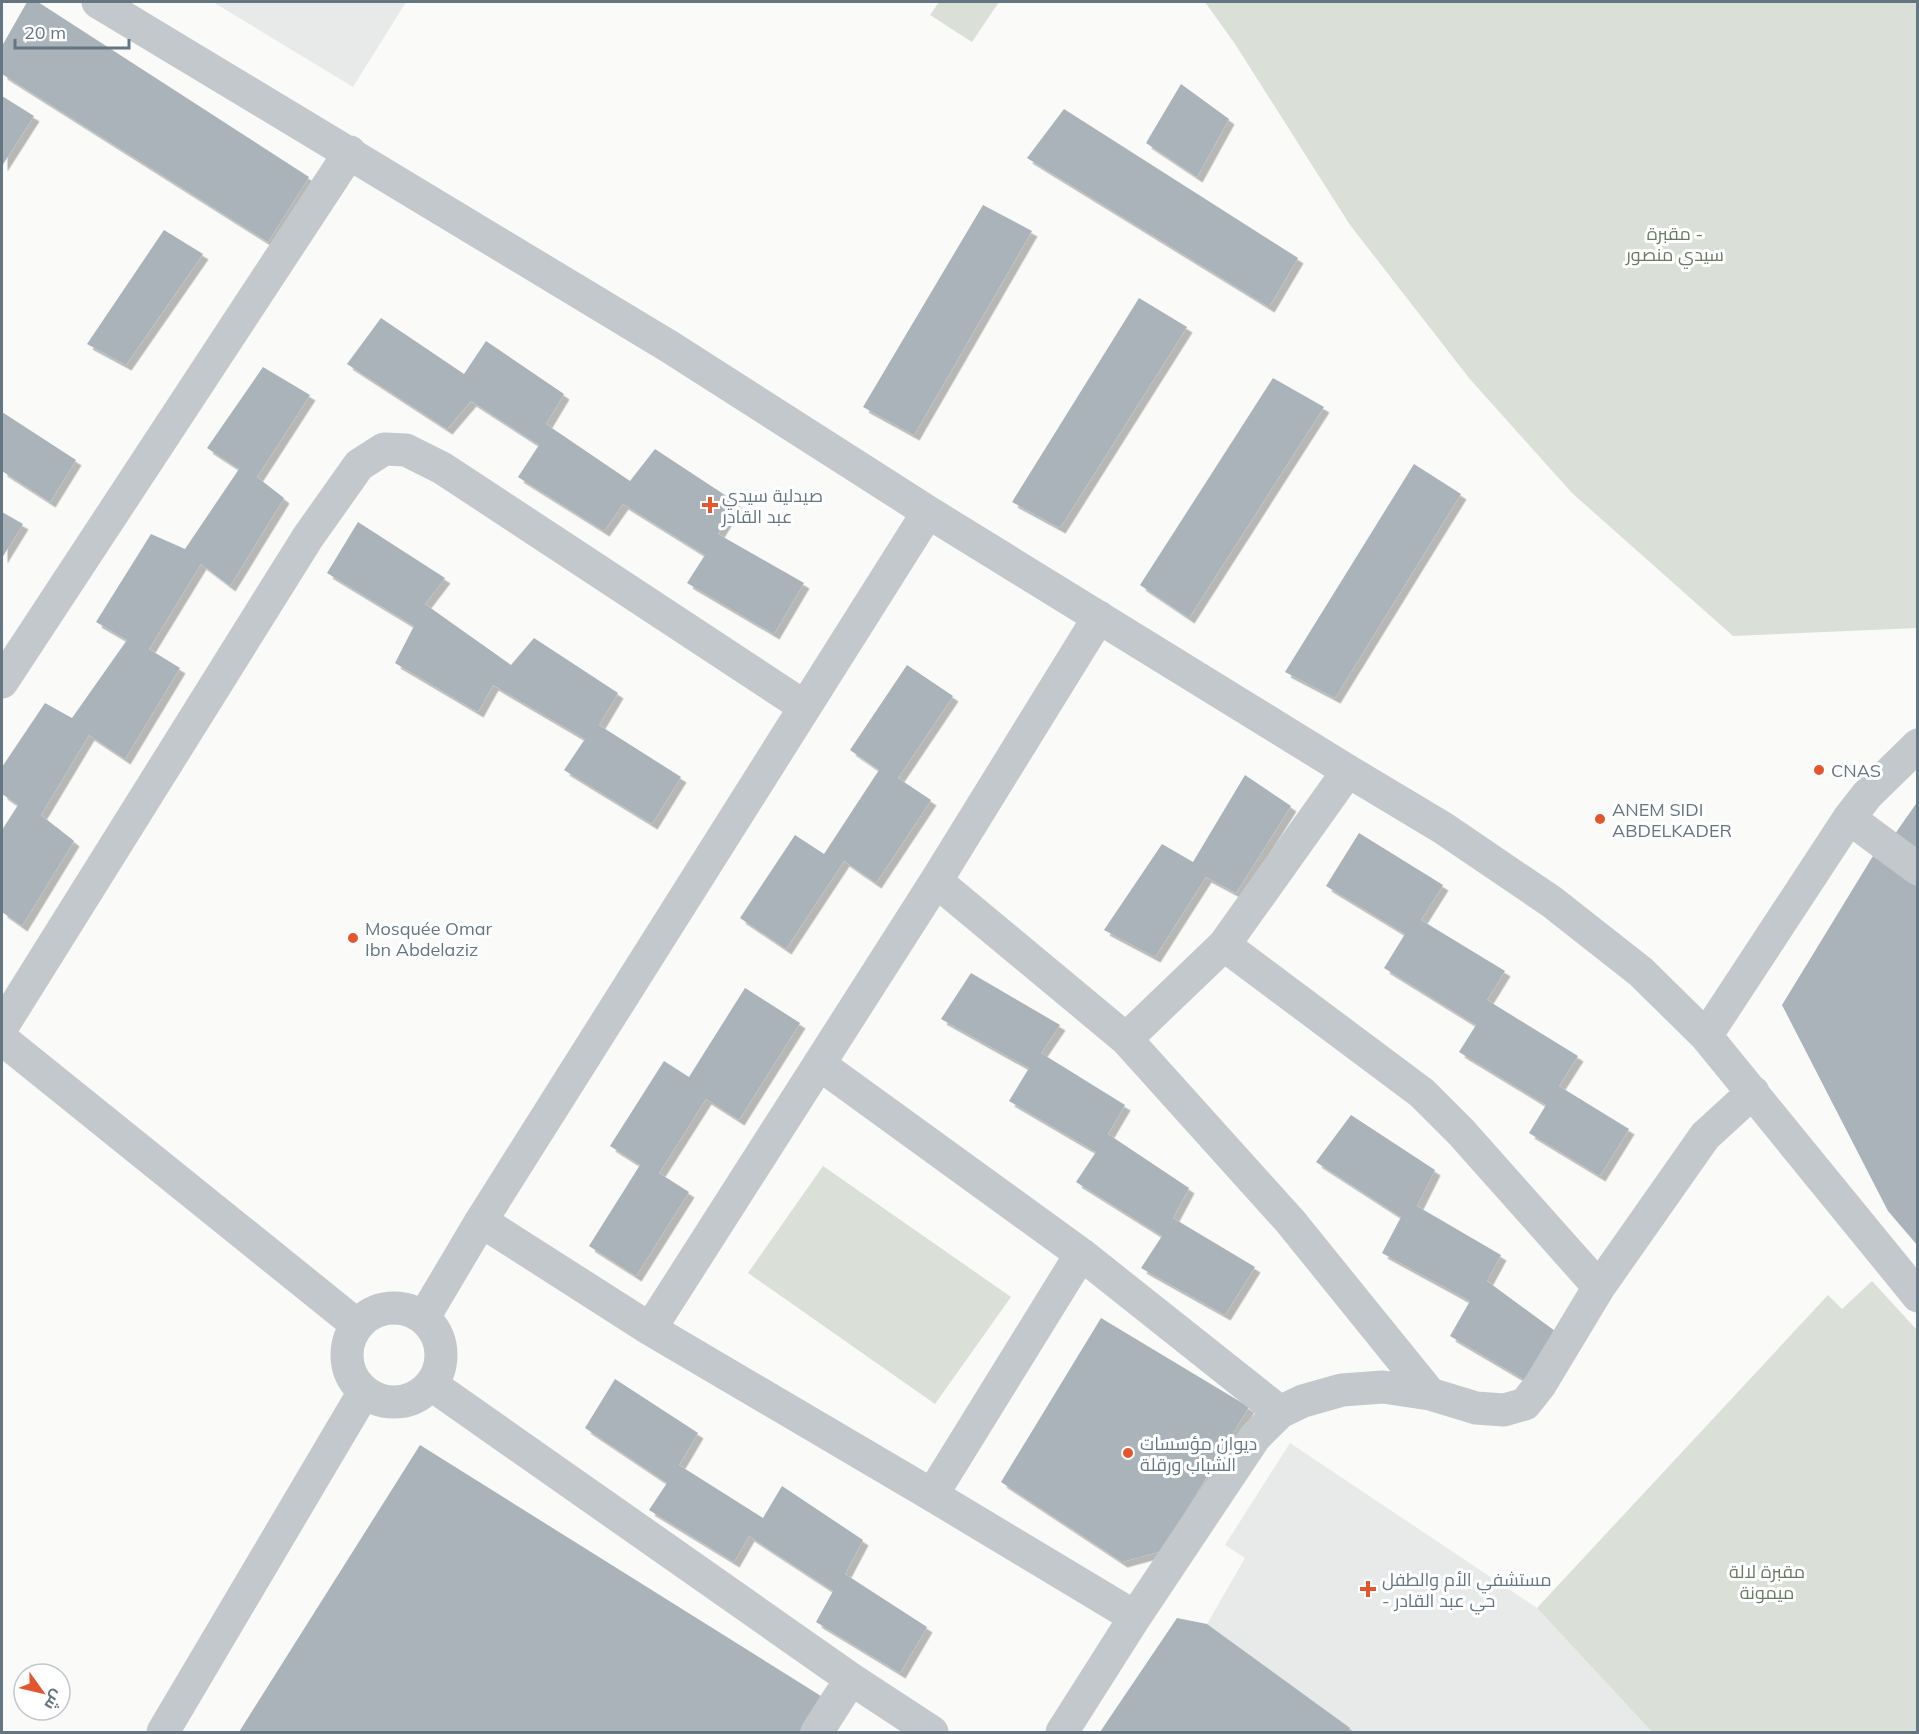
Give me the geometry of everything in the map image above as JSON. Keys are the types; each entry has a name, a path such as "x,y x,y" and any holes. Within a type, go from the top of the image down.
{"street":[{"path":"98,2 670,347 928,512 1443,828 1552,902 1641,972 1706,1036 1917,1296"},
{"path":"2,682 350,152"},
{"path":"2,1027 308,537 358,465 384,449 406,450 442,468 805,707"},
{"path":"424,1317 481,1221 928,512"},
{"path":"650,1329 936,881 1099,617"},
{"path":"1706,1036 1849,818 1867,795 1917,745"},
{"path":"1126,1039 1224,945 1348,771"},
{"path":"1849,818 1917,869"},
{"path":"936,881 1126,1039 1290,1221 1430,1394"},
{"path":"1224,945 1422,1093 1461,1132 1599,1287"},
{"path":"2,1039 357,1325"},
{"path":"819,1064 1081,1254 1280,1412"},
{"path":"1062,1732 1135,1617 1255,1437 1280,1412 1303,1401 1342,1390 1383,1387 1430,1394 1476,1407 1504,1410 1525,1404 1540,1385 1599,1287 1705,1136 1753,1092"},
{"path":"481,1221 650,1329 1135,1617"},
{"path":"932,1495 1081,1254"},
{"path":"401,1307 424,1317 439,1337 442,1362 432,1385 411,1399 387,1402 364,1392 349,1372 346,1348 357,1325 377,1310 401,1307"},
{"path":"432,1385 851,1679 932,1732"},
{"path":"163,1732 364,1392"},
{"path":"817,1732 851,1679"}],"shaded area":[{"path":"213,2 406,2 353,87"},
{"name":"مستشفي الأم والطفل - حي عبد القادر","path":"1290,1443 1537,1608 1652,1732 1347,1732 1349,1728 1207,1624 1245,1558 1225,1545"}],"green space":[{"path":"939,2 999,2 972,42 930,15"},
{"name":"مقبرة - سيدي منصور","path":"1205,2 1917,2 1917,628 1733,636 1572,493 1469,378 1350,225 1235,44"},
{"path":"823,1166 1011,1297 935,1404 748,1273"},
{"name":"مقبرة لالة ميمونة","path":"1872,1281 1917,1330 1917,1732 1652,1732 1537,1608 1828,1295 1842,1309"}],"building":[{"path":"27,2 38,2 309,177 268,242 2,74 2,46"},
{"path":"1181,84 1229,119 1197,177 1146,143"},
{"path":"2,96 34,116 2,166"},
{"path":"1064,109 1298,258 1269,307 1027,158"},
{"path":"983,205 1032,231 914,435 863,407"},
{"path":"164,230 203,254 126,365 87,344"},
{"path":"1139,298 1187,327 1060,528 1012,502"},
{"path":"381,318 464,374 486,341 564,394 546,424 630,481 655,449 737,503 718,534 804,583 774,634 687,583 705,555 623,504 604,531 518,477 539,445 471,401 447,429 347,364"},
{"path":"263,367 310,395 257,477 284,498 230,586 201,564 149,649 180,668 125,759 89,735 41,815 74,841 22,926 2,912 2,830 18,805 2,794 2,767 45,703 72,718 127,640 96,622 151,534 185,549 239,469 207,448"},
{"path":"1273,378 1324,407 1189,618 1140,585"},
{"path":"2,412 76,460 50,502 2,471"},
{"path":"1414,464 1461,494 1335,698 1285,672"},
{"path":"2,512 23,524 2,558"},
{"path":"358,522 445,578 425,604 511,665 534,638 618,693 599,725 681,777 652,824 564,770 585,739 493,685 478,712 395,663 414,626 327,573"},
{"path":"907,665 953,696 898,778 931,800 876,883 844,861 786,949 740,918 795,835 824,854 879,770 850,750"},
{"path":"1245,775 1291,806 1236,893 1206,877 1155,957 1104,930 1162,844 1193,862"},
{"path":"1918,801 1918,860 1890,841"},
{"path":"1359,833 1443,885 1421,920 1505,971 1487,1000 1578,1056 1559,1086 1629,1129 1600,1176 1529,1133 1546,1105 1459,1052 1476,1025 1384,968 1405,934 1326,886"},
{"path":"1873,856 1918,887 1918,1246 1888,1211 1782,1005"},
{"path":"971,973 1060,1025 1041,1053 1125,1105 1108,1134 1189,1188 1173,1218 1255,1267 1225,1315 1141,1268 1162,1236 1076,1182 1096,1152 1009,1101 1029,1068 941,1019"},
{"path":"745,988 800,1023 739,1120 706,1099 659,1173 689,1192 636,1276 589,1246 640,1165 610,1146 664,1061 689,1077"},
{"path":"1351,1115 1435,1170 1417,1206 1501,1255 1487,1281 1555,1331 1525,1380 1450,1336 1470,1301 1382,1253 1401,1217 1316,1162"},
{"path":"1101,1318 1249,1407 1162,1551 1122,1562 1001,1482"},
{"path":"615,1379 698,1433 679,1465 763,1518 782,1486 863,1540 845,1574 927,1627 900,1673 816,1622 833,1591 749,1536 734,1562 649,1510 667,1483 585,1428"},
{"path":"420,1445 821,1696 799,1732 239,1732"},
{"path":"1177,1618 1207,1624 1350,1728 1347,1732 1100,1732"}],"place":[{"name":"صيدلية سيدي عبد القادر","path":"710,505"},
{"name":"CNAS","path":"1819,770"},
{"name":"ANEM SIDI ABDELKADER","path":"1600,819"},
{"name":"Mosquée Omar Ibn Abdelaziz","path":"353,938"},
{"name":"ديوان مؤسسات الشباب ورقلة","path":"1128,1453"},
{"name":"مستشفي الأم والطفل - حي عبد القادر","path":"1368,1589"}]}
